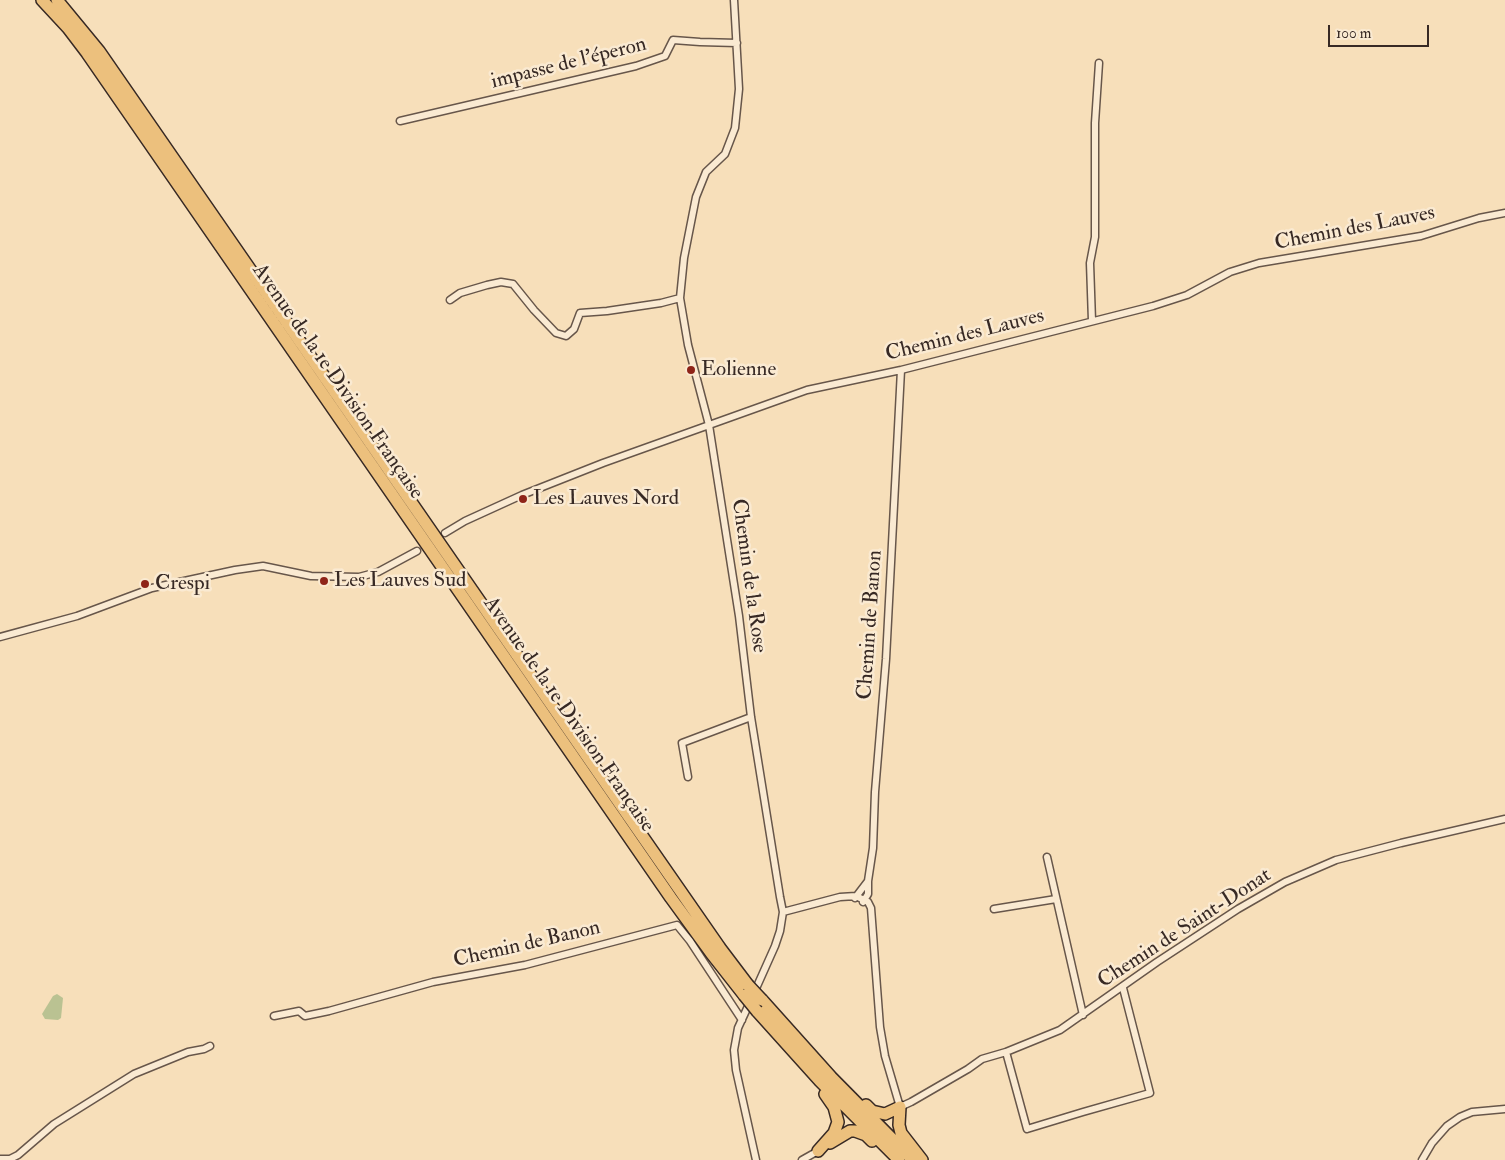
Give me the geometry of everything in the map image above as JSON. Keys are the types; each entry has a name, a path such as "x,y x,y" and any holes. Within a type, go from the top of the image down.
{"highway":[{"name":"Avenue de la 1e Division Française","path":"42,0 68,28 98,70 677,905 747,988 763,998 831,1077 913,1160"},
{"name":"Avenue de la 1e Division Française","path":"57,0 99,51 629,817 735,967 757,1011 820,1081 899,1160"},
{"path":"763,998 872,1110 885,1114 900,1107 901,1133 922,1160"},
{"path":"776,1033 828,1098 836,1111 838,1122 834,1133 818,1151"},
{"path":"818,1151 845,1134 855,1131 866,1135 892,1160"}],"street":[{"name":"Chemin de la Rose","path":"734,0 739,89 735,128 724,154 706,172 696,197 684,258 680,298 688,345 709,425 739,616 751,717 783,912 775,946 738,1028 734,1050 736,1070 756,1160"},
{"name":"impasse de l'éperon","path":"400,121 636,66 665,56 673,40 737,43"},
{"path":"1092,321 1090,263 1095,237 1095,124 1099,63"},
{"name":"Chemin des Lauves","path":"445,533 465,521 522,495 603,463 807,390 902,370 1171,301 1187,295 1230,272 1259,263 1421,236 1479,218 1505,213"},
{"path":"450,300 460,294 487,285 501,282 513,284 556,333 566,336 574,329 580,313 607,312 680,298"},
{"name":"Chemin de Banon","path":"864,901 868,894 873,848 875,792 886,659 902,370"},
{"path":"0,637 77,616 152,588 235,570 263,566 311,576 359,577 378,572 417,552"},
{"path":"688,777 682,743 751,717"},
{"name":"Chemin de Saint-Donat","path":"900,1107 968,1069 982,1058 1006,1052 1060,1030 1123,988 1157,962 1285,882 1336,860 1505,819"},
{"path":"1047,856 1083,1015"},
{"path":"856,897 868,881"},
{"path":"783,912 821,901 856,897 864,901 871,908 880,1027 885,1056 900,1107"},
{"path":"994,909 1056,899"},
{"name":"Chemin de Banon","path":"274,1016 298,1011 305,1016 329,1011 433,982 525,965 677,925 690,941 742,1020"},
{"path":"1006,1052 1027,1130 1150,1093 1123,988"},
{"path":"0,1159 10,1159 18,1155 54,1124 134,1074 188,1052 210,1046"},
{"path":"1422,1160 1432,1143 1447,1126 1460,1116 1472,1112 1505,1109"},
{"path":"802,1160 818,1151"}],"green space":[{"path":"57,994 63,998 61,1018 58,1020 45,1019 42,1014 53,996"}],"place":[{"name":"Eolienne","path":"691,370"},
{"name":"Les Lauves Nord","path":"523,499"},
{"name":"Les Lauves Sud","path":"324,581"},
{"name":"Crespi","path":"145,584"}]}
